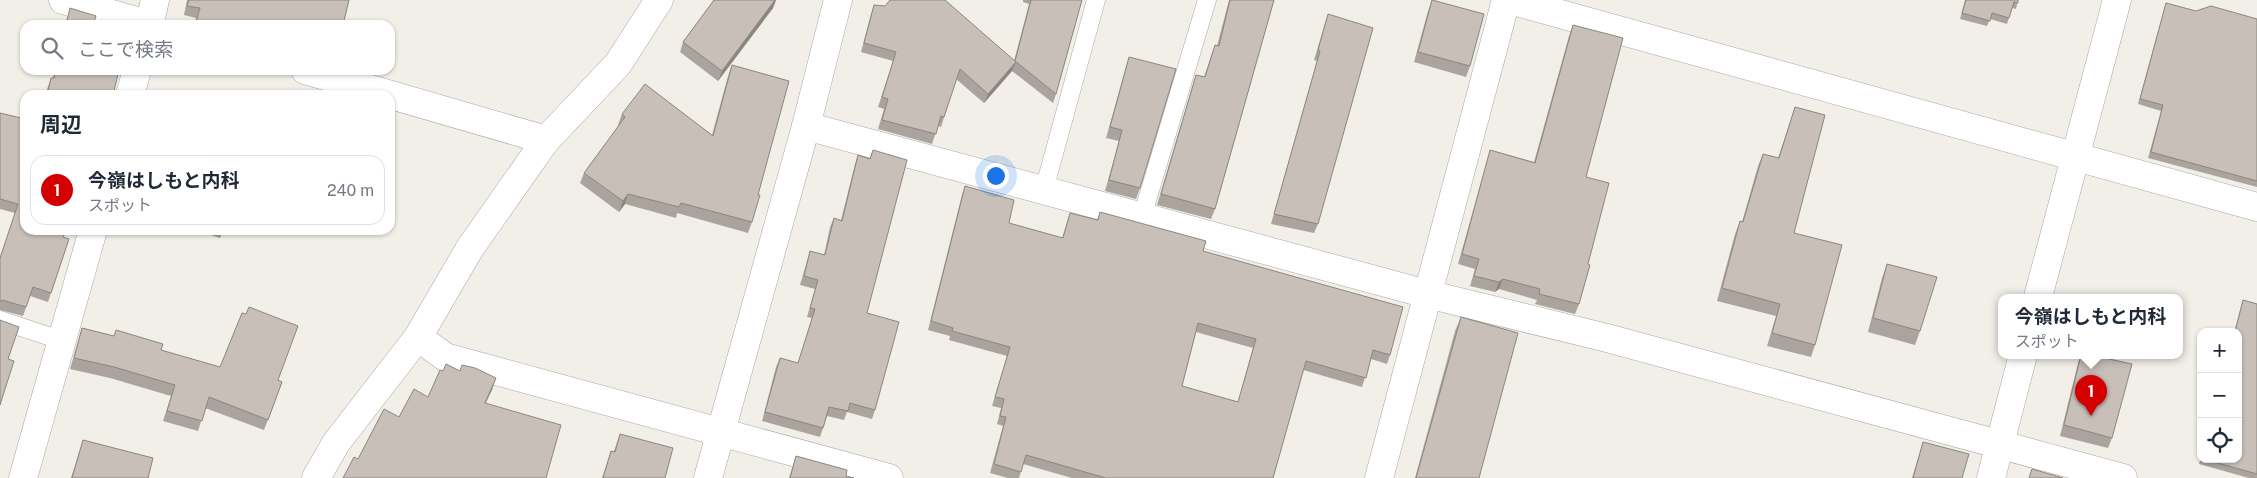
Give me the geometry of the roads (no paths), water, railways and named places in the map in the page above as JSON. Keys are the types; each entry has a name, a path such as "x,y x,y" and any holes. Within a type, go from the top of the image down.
{"street":[{"path":"63,0 132,20"},
{"path":"150,20 155,0"},
{"path":"316,478 336,443 418,337 470,248 546,140 618,64 659,0"},
{"path":"708,478 806,126 838,0"},
{"path":"1379,478 1427,294 1508,0 2257,207"},
{"path":"2039,294 2117,0"},
{"path":"131,90 135,75"},
{"path":"322,75 374,90"},
{"path":"395,96 546,140"},
{"path":"806,126 1427,294 1607,338 2123,478"},
{"path":"23,478 92,235"},
{"path":"418,337 445,357 889,478"},
{"path":"1991,478 2022,359"}],"lane":[{"path":"1044,190 1096,0"},
{"path":"1142,217 1207,0"},
{"path":"0,320 63,341"}],"place":[{"name":"今嶺はしもと内科","path":"2091,416"}]}
